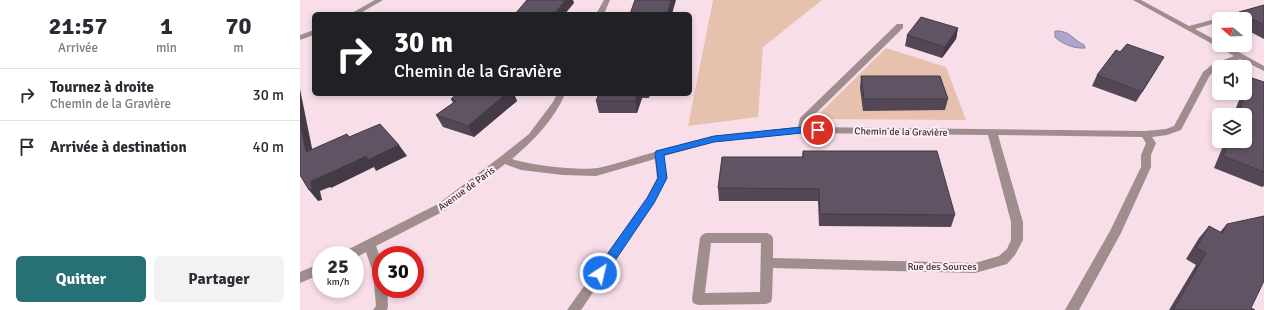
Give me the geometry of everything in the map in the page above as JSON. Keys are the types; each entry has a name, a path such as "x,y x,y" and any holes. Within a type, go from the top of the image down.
{"street":[{"path":"358,12 380,0"},
{"path":"601,12 607,0"},
{"path":"1136,0 1212,41"},
{"path":"1249,12 1264,8"},
{"path":"1189,28 1212,22"},
{"path":"802,130 803,120 900,26"},
{"path":"300,38 312,33"},
{"path":"1232,52 1264,69"},
{"name":"Chemin de la Gravière","path":"504,160 526,167 563,171 596,172 659,153 714,139 802,130 1145,134 1167,132 1178,128 1206,74 1216,66 1240,56"},
{"name":"Avenue de Paris","path":"364,248 442,207 504,160 532,136 561,96"},
{"name":"Rue des Sources","path":"767,263 975,268 1003,260 1011,252 1017,240 1017,222 992,132"},
{"path":"1072,310 1115,232 1146,167 1146,155 1151,143 1145,134"},
{"path":"574,310 651,200 662,178 659,153"},
{"path":"706,238 767,238 767,263 766,298 698,299 706,238"},
{"path":"370,245 379,273 382,306 380,310"},
{"path":"300,278 312,272"}],"shaded area":[{"path":"713,0 822,0 763,47 758,117 688,126"},
{"path":"1055,31 1068,34 1084,45 1085,48 1069,46 1061,42 1055,37"},
{"path":"886,48 946,67 966,120 814,119"}],"building":[{"path":"527,0 565,0 556,12 517,12"},
{"path":"635,0 671,0 668,12 631,12"},
{"path":"1264,5 1264,25 1252,19 1252,12 1239,12"},
{"path":"921,17 958,28 945,47 907,35"},
{"path":"1127,44 1164,57 1142,92 1097,75 1116,50 1120,52"},
{"path":"861,76 940,76 948,99 864,99"},
{"path":"1252,78 1264,82 1264,172 1223,156 1226,148 1252,148 1252,108 1240,108 1243,100 1252,100"},
{"path":"455,96 504,96 468,126 436,115 456,101 451,99"},
{"path":"598,96 636,96 635,101 596,101"},
{"path":"300,122 306,152 347,134 349,137 380,124 399,145 368,160 366,156 311,181 312,189 309,190 300,175"},
{"path":"803,151 937,151 955,215 820,214 819,189 718,188 722,157 803,157"},
{"path":"1264,216 1264,281 1251,308 1255,310 1173,310 1206,253 1196,248 1209,226 1222,233 1227,224"}],"route":[{"path":"600,273 651,200 662,178 659,153 714,139 802,130 818,130"}]}
